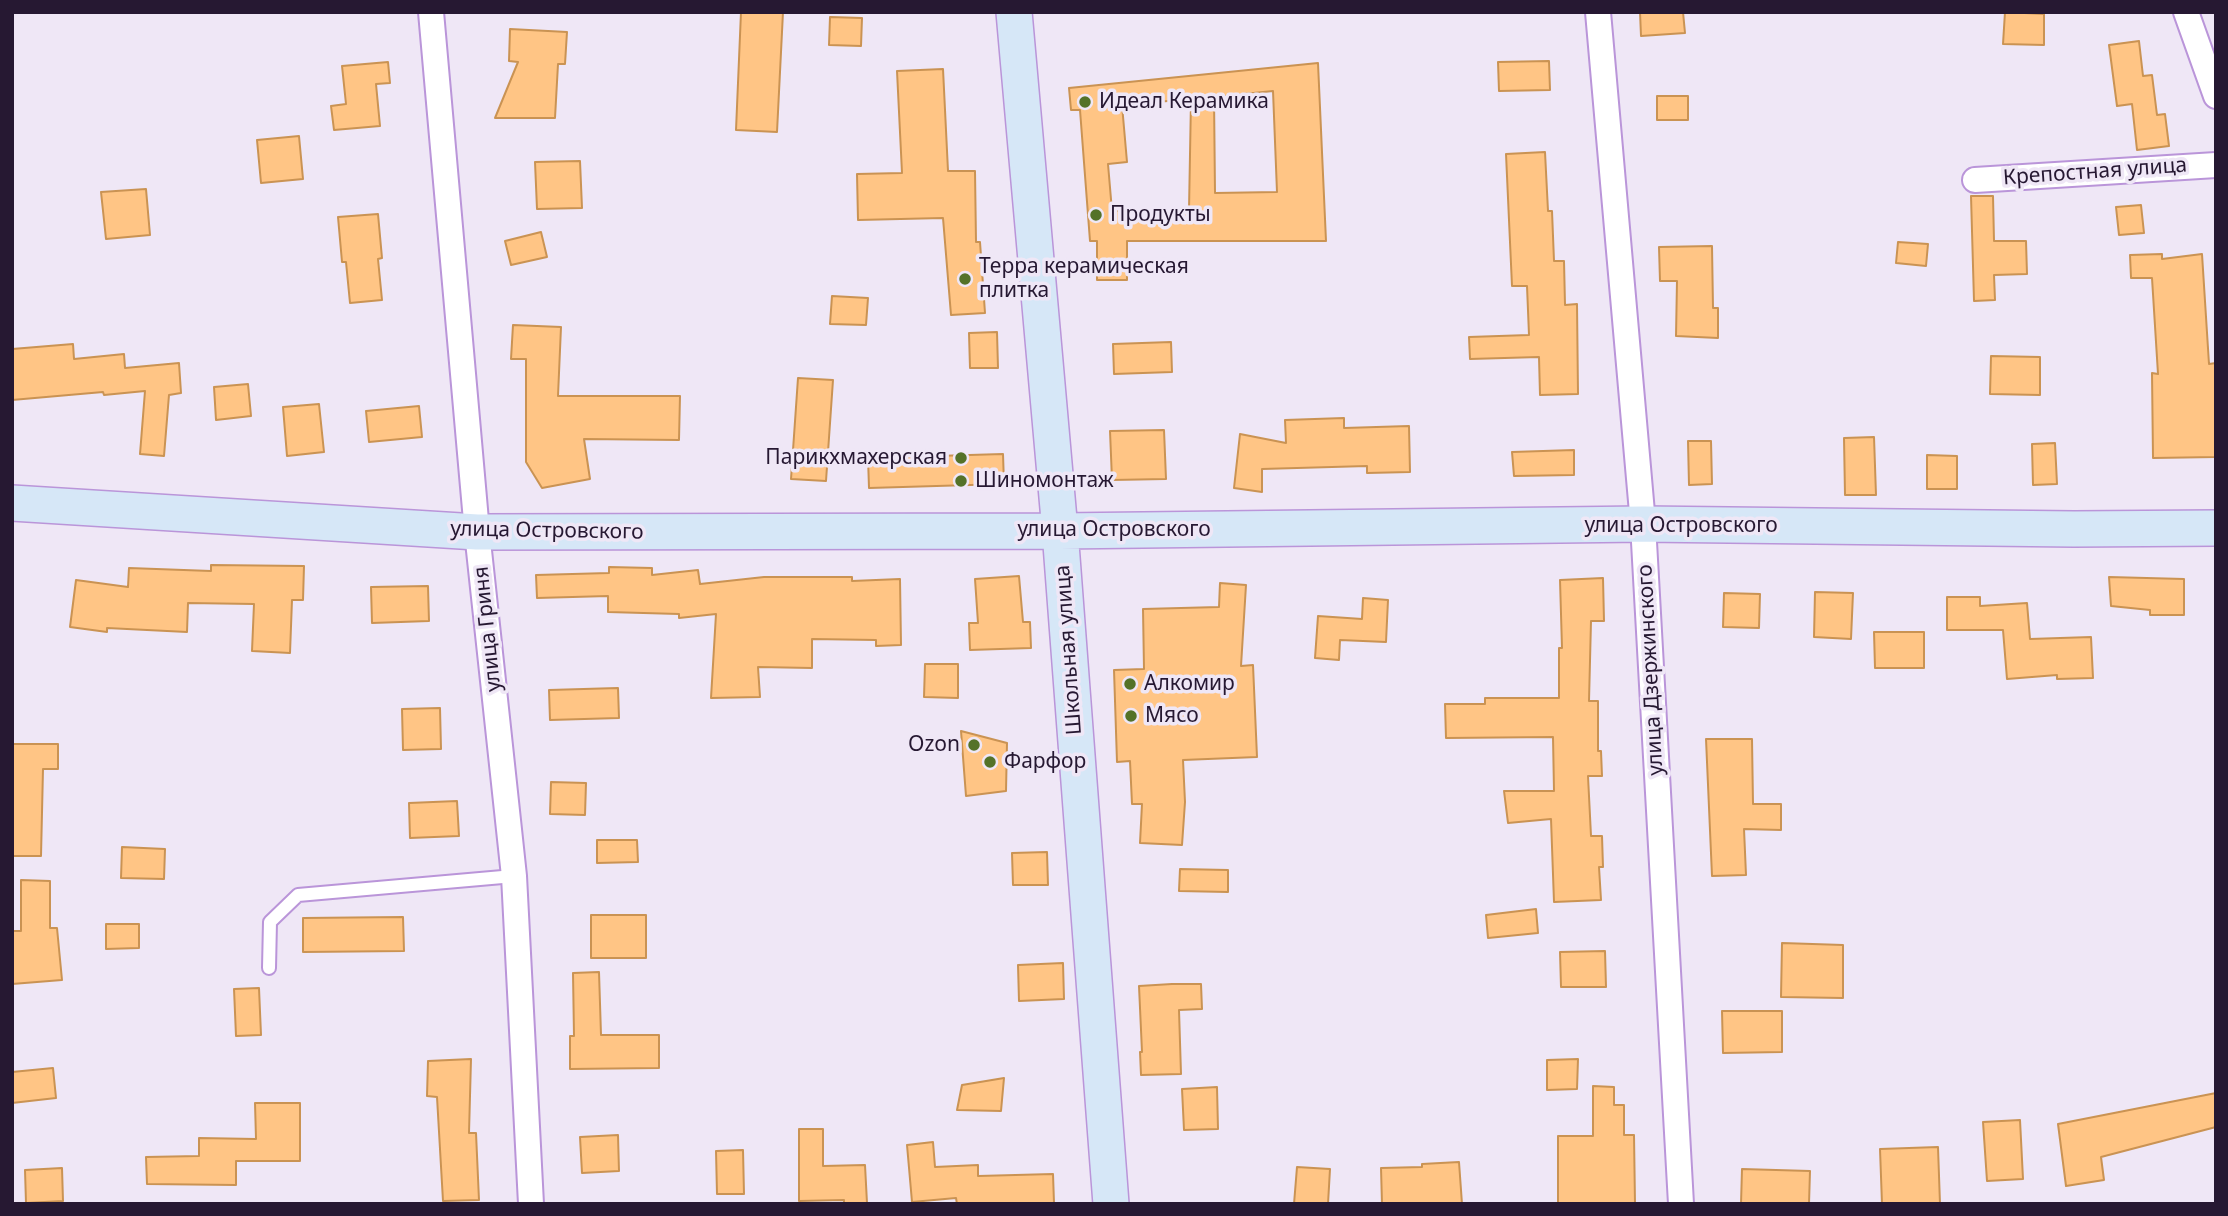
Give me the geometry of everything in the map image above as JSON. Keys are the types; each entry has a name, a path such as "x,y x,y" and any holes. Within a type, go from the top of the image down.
{"street":[{"name":"улица Гриня","path":"431,12 477,532 514,876 531,1204"},
{"name":"Школьная улица","path":"1014,12 1060,531 1111,1204"},
{"name":"улица Дзержинского","path":"1598,12 1643,524 1681,1204"},
{"path":"2186,12 2216,96"},
{"name":"Крепостная улица","path":"1975,180 2216,165"},
{"name":"улица Островского","path":"12,503 477,532 1060,531 1643,524 2216,528"}],"lane":[{"path":"269,968 270,922 298,895 514,876"}],"building":[{"path":"741,12 783,12 777,132 736,130"},
{"path":"1640,12 1683,12 1685,33 1641,36"},
{"path":"2005,12 2044,14 2044,45 2003,44"},
{"path":"830,17 862,18 861,46 829,45"},
{"path":"510,29 567,32 565,64 558,64 555,118 495,118 518,62 509,61"},
{"path":"2139,41 2143,76 2152,75 2157,115 2165,114 2169,146 2137,150 2132,104 2117,106 2109,45"},
{"path":"1549,61 1550,90 1499,91 1498,62"},
{"path":"388,62 390,83 376,84 380,126 334,130 331,106 346,104 342,66"},
{"path":"1318,63 1326,241 1127,241 1127,280 1097,280 1097,241 1090,241 1080,110 1071,110 1069,88","holes":["1273,91 1277,192 1215,193 1214,97","1191,99 1189,210 1112,211 1108,164 1127,162 1122,105"]},
{"path":"943,69 948,171 975,171 976,242 980,242 985,313 951,315 943,218 858,220 857,174 902,173 897,71"},
{"path":"1657,96 1688,96 1688,120 1657,120"},
{"path":"299,136 303,179 261,183 257,140"},
{"path":"1545,152 1548,211 1552,211 1554,261 1564,261 1565,305 1577,304 1578,394 1540,395 1539,357 1470,359 1469,337 1529,335 1527,286 1512,286 1506,154"},
{"path":"580,161 582,208 537,209 535,162"},
{"path":"146,189 150,235 106,239 101,192"},
{"path":"1971,196 1993,196 1994,241 2026,241 2027,274 1994,275 1995,300 1974,301"},
{"path":"2141,205 2144,233 2119,235 2116,207"},
{"path":"378,214 382,300 350,303 346,262 342,262 338,217"},
{"path":"541,232 547,257 511,265 505,241"},
{"path":"1898,242 1928,244 1926,266 1896,263"},
{"path":"1712,246 1713,308 1718,308 1718,338 1676,336 1677,281 1660,281 1659,247"},
{"path":"2162,254 2162,259 2202,254 2209,364 2216,363 2216,457 2153,458 2152,373 2158,374 2152,278 2131,278 2130,255"},
{"path":"832,296 868,298 866,325 830,324"},
{"path":"513,325 561,327 558,396 680,396 679,440 584,439 590,479 542,488 526,462 526,359 511,359"},
{"path":"997,332 998,368 970,368 969,333"},
{"path":"1171,342 1172,372 1114,374 1113,344"},
{"path":"73,344 74,359 124,354 125,368 179,363 181,393 169,395 164,456 140,454 145,391 12,400 12,349"},
{"path":"1991,356 2040,357 2040,395 1990,394"},
{"path":"798,378 833,380 826,481 791,479"},
{"path":"248,384 251,416 216,420 214,387"},
{"path":"319,404 324,452 287,456 283,407"},
{"path":"419,406 422,437 369,442 366,411"},
{"path":"1344,418 1344,428 1409,426 1410,472 1367,473 1367,466 1262,469 1262,492 1234,488 1240,434 1286,443 1285,420"},
{"path":"1164,430 1166,479 1112,480 1110,431"},
{"path":"1874,437 1876,495 1845,495 1844,438"},
{"path":"1688,441 1711,441 1712,484 1689,485"},
{"path":"2055,443 2057,484 2033,485 2032,444"},
{"path":"1574,450 1574,475 1514,476 1512,452"},
{"path":"1003,454 1004,484 869,488 868,458"},
{"path":"1927,455 1957,456 1957,489 1927,489"},
{"path":"211,565 304,566 303,600 292,600 290,653 252,651 254,604 188,603 187,632 107,628 107,632 70,627 76,580 128,587 129,568 211,571"},
{"path":"609,567 652,568 652,575 698,570 700,584 764,577 852,577 852,581 900,579 901,645 876,646 876,640 812,639 812,668 758,667 760,697 711,698 716,614 679,618 679,614 608,612 608,596 537,598 536,575 609,573"},
{"path":"1019,576 1023,622 1030,622 1031,648 970,650 969,623 978,623 975,579"},
{"path":"2109,577 2184,579 2184,615 2150,615 2150,610 2111,606"},
{"path":"1603,578 1604,621 1591,621 1589,701 1598,701 1598,751 1601,751 1602,776 1588,776 1591,836 1602,836 1603,867 1599,867 1601,900 1554,902 1551,819 1508,823 1504,791 1554,791 1553,737 1446,738 1445,704 1485,704 1485,698 1559,698 1559,648 1562,648 1560,580"},
{"path":"1220,583 1246,585 1241,666 1253,665 1257,757 1183,760 1185,802 1182,845 1140,843 1142,804 1132,804 1130,761 1117,762 1114,670 1144,669 1143,609 1219,607"},
{"path":"428,586 429,621 372,623 371,587"},
{"path":"1815,592 1853,593 1851,639 1814,637"},
{"path":"1724,593 1760,594 1759,628 1723,627"},
{"path":"1947,597 1980,597 1980,606 2027,603 2030,639 2091,637 2093,678 2057,679 2057,675 2007,679 2003,630 1947,630"},
{"path":"1363,598 1388,600 1386,642 1340,640 1339,660 1315,658 1318,616 1362,619"},
{"path":"1874,632 1924,632 1924,668 1875,668"},
{"path":"925,664 958,664 958,698 924,697"},
{"path":"618,688 619,718 550,720 549,690"},
{"path":"440,708 441,749 403,750 402,709"},
{"path":"961,731 1007,743 1006,791 966,796"},
{"path":"1706,739 1752,739 1753,804 1781,804 1781,830 1744,829 1746,875 1712,876"},
{"path":"12,744 58,744 58,769 43,769 41,856 12,856"},
{"path":"551,782 586,783 585,815 550,814"},
{"path":"457,801 459,836 410,838 409,803"},
{"path":"597,840 637,840 638,862 597,863"},
{"path":"122,847 165,849 164,879 121,878"},
{"path":"1047,852 1048,885 1013,885 1012,853"},
{"path":"1180,869 1228,870 1228,892 1179,891"},
{"path":"21,880 50,881 50,928 57,928 62,980 12,984 12,931 21,931"},
{"path":"1536,909 1538,933 1488,938 1486,915"},
{"path":"591,915 646,915 646,958 591,958"},
{"path":"403,917 404,951 303,952 303,918"},
{"path":"106,924 139,924 139,948 106,949"},
{"path":"1782,943 1843,945 1843,998 1781,997"},
{"path":"1605,951 1606,987 1561,987 1560,952"},
{"path":"1063,963 1064,999 1019,1001 1018,965"},
{"path":"599,972 601,1035 659,1035 659,1068 570,1069 570,1036 574,1036 573,973"},
{"path":"1201,984 1202,1009 1179,1010 1181,1074 1141,1075 1139,986"},
{"path":"259,988 261,1035 236,1036 234,989"},
{"path":"1722,1011 1782,1011 1782,1052 1723,1053"},
{"path":"471,1059 469,1133 476,1133 479,1200 443,1201 437,1097 427,1096 428,1061"},
{"path":"1578,1059 1577,1089 1547,1090 1547,1060"},
{"path":"53,1068 56,1098 12,1103 12,1072"},
{"path":"1004,1078 1001,1111 957,1110 962,1085"},
{"path":"1593,1086 1614,1087 1614,1105 1624,1105 1624,1135 1634,1135 1635,1204 1558,1204 1558,1136 1593,1136"},
{"path":"1217,1087 1218,1129 1184,1130 1182,1089"},
{"path":"2216,1093 2216,1127 2101,1157 2104,1180 2066,1186 2058,1124"},
{"path":"255,1103 300,1103 300,1161 236,1161 236,1185 147,1184 146,1157 199,1156 199,1138 256,1139"},
{"path":"2020,1120 2023,1179 1987,1181 1983,1122"},
{"path":"799,1129 823,1129 823,1166 865,1165 867,1203 844,1204 844,1200 799,1201"},
{"path":"618,1135 619,1171 582,1173 580,1137"},
{"path":"933,1142 935,1167 978,1165 978,1176 1053,1174 1054,1203 957,1204 956,1198 912,1202 907,1145"},
{"path":"1938,1147 1940,1204 1882,1204 1880,1149"},
{"path":"743,1150 744,1194 717,1194 716,1151"},
{"path":"1459,1162 1462,1204 1382,1204 1381,1168 1422,1167 1422,1164"},
{"path":"1297,1167 1330,1169 1328,1204 1294,1204"},
{"path":"62,1168 63,1201 26,1203 25,1170"},
{"path":"1742,1169 1810,1171 1809,1204 1741,1204"}],"place":[{"name":"Идеал Керамика","path":"1085,102"},
{"name":"Продукты","path":"1096,215"},
{"name":"Терра керамическая плитка","path":"965,279"},
{"name":"Парикхмахерская","path":"961,458"},
{"name":"Шиномонтаж","path":"961,481"},
{"name":"Алкомир","path":"1130,684"},
{"name":"Мясо","path":"1131,716"},
{"name":"Ozon","path":"974,745"},
{"name":"Фарфор","path":"990,762"}]}
